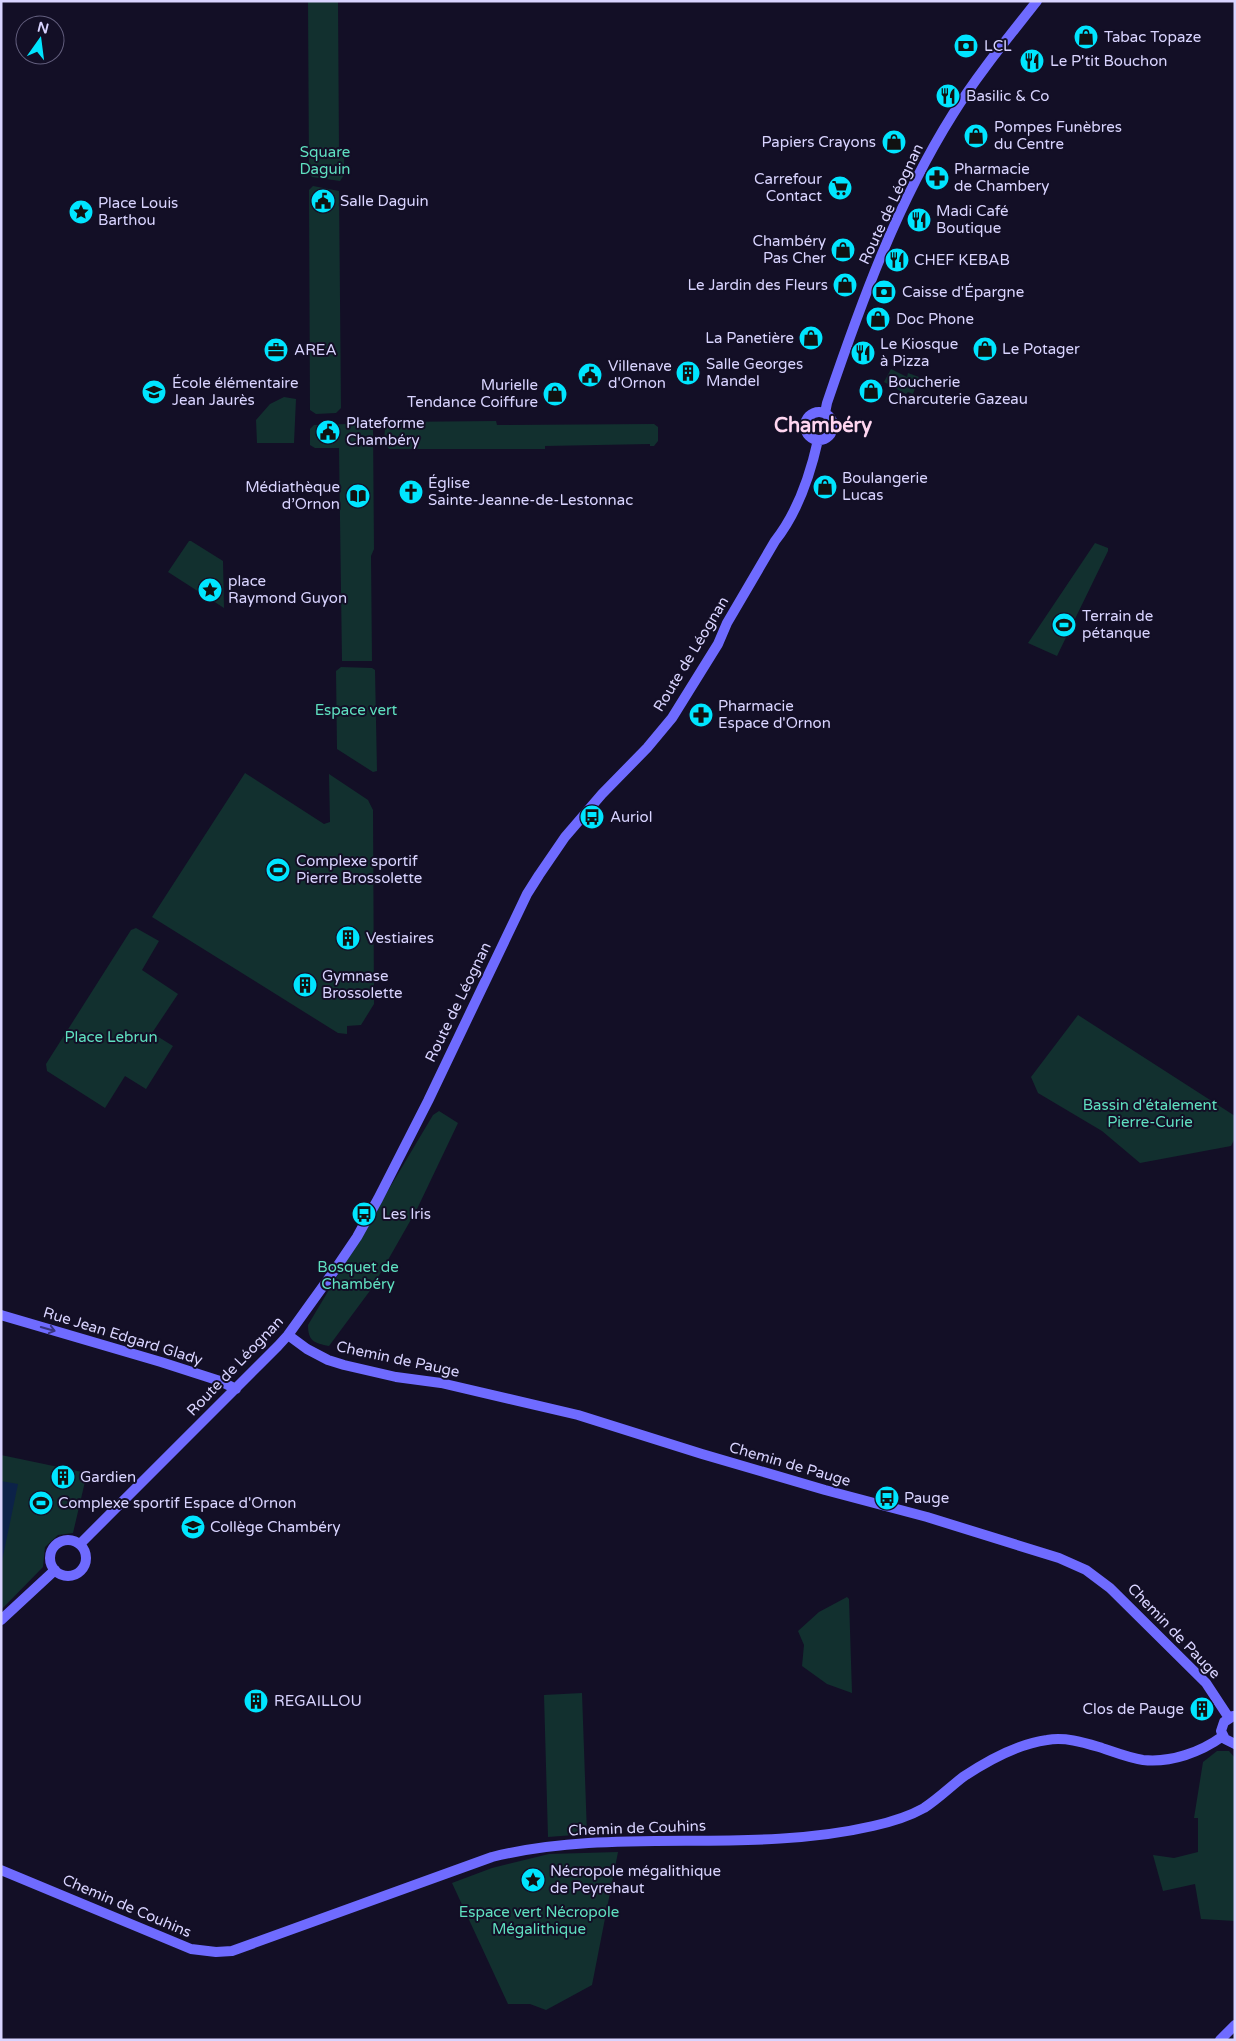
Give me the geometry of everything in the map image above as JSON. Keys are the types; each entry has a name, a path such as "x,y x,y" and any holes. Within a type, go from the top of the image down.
{"street":[{"name":"Route de Léognan","path":"825,413 866,291 901,209 957,108 985,68 1037,1"},
{"path":"825,413 831,418 833,430 826,439 818,440 807,434 806,421 812,414 825,413"},
{"name":"Route de Léognan","path":"80,1544 288,1335 357,1237 378,1199 535,881 564,837 602,794 647,748 672,718 718,644 727,623 775,540 792,516 810,472 818,440"},
{"name":"Rue Jean Edgard Glady","path":"1,1315 161,1362 236,1388"},
{"name":"Chemin de Pauge","path":"288,1335 306,1349 328,1360 344,1365 396,1377 441,1383 578,1416 825,1490 927,1517 1059,1558 1086,1570 1110,1588 1206,1683 1232,1717"},
{"path":"66,1540 76,1541 80,1544 84,1549 86,1560 81,1571 71,1576 65,1576 55,1570 50,1560 56,1544 66,1540"},
{"path":"1,1620 55,1570"},
{"path":"1232,1717 1222,1725 1223,1736 1228,1742 1235,1744"},
{"name":"Chemin de Couhins","path":"1,1870 191,1948 216,1952 232,1951 492,1857 519,1850 610,1841 773,1840 835,1833 872,1826 904,1817 924,1808 963,1777 991,1760 1038,1741 1054,1739 1072,1740 1150,1761 1195,1752 1223,1736"},
{"path":"1220,2040 1235,2025"}],"green space":[{"name":"Square Daguin","path":"308,1 338,1 339,151 344,151 344,175 340,181 312,177 309,173"},
{"path":"313,186 339,191 341,408 336,413 316,414 310,410 309,190"},
{"path":"891,369 907,377 908,373 919,377 913,394 908,392 906,394 884,382"},
{"path":"284,397 296,399 294,443 257,443 256,420 270,404"},
{"path":"496,421 497,425 654,424 658,427 658,441 654,446 650,446 650,444 545,446 545,449 389,449 384,442 385,428 388,426 386,425 392,422"},
{"path":"370,424 373,428 374,549 371,556 372,661 342,661 339,448 315,448 310,445 310,429 314,425"},
{"name":"place Raymond Guyon","path":"189,541 223,561 224,608 168,572"},
{"path":"1095,543 1108,548 1108,551 1057,656 1028,643"},
{"name":"Espace vert","path":"341,667 372,668 375,670 377,771 373,772 337,749 336,671"},
{"name":"Complexe sportif Pierre Brossolette","path":"245,773 324,824 330,822 329,774 368,800 373,810 374,1004 361,1025 347,1026 347,1034 338,1033 152,917"},
{"name":"Place Lebrun","path":"136,928 159,941 142,970 178,994 152,1033 173,1046 146,1089 125,1076 105,1108 47,1071 46,1064 131,930"},
{"name":"Bassin d'étalement Pierre-Curie","path":"1078,1015 1235,1116 1235,1138 1231,1146 1140,1163 1102,1131 1038,1093 1031,1077"},
{"name":"Bosquet de Chambéry","path":"439,1111 458,1123 417,1209 372,1288 329,1346 319,1344 309,1335 308,1325 433,1115"},
{"name":"Complexe sportif Espace d'Ornon","path":"1,1455 87,1473 73,1533 58,1535 45,1547 43,1567 1,1610"},
{"path":"847,1597 849,1599 852,1693 827,1684 802,1666 804,1645 798,1631 819,1612"},
{"path":"582,1693 587,1834 548,1837 544,1695"},
{"path":"1217,1751 1229,1751 1235,1758 1235,1921 1201,1919 1195,1884 1163,1891 1153,1855 1174,1858 1198,1852 1198,1818 1194,1818 1203,1762"},
{"name":"Espace vert Nécropole Mégalithique","path":"618,1852 592,1985 546,2010 530,2004 508,2004 452,1883 492,1868 549,1854"}],"water":[{"path":"1,1481 18,1484 2,1561 1,1561"}],"place":[{"name":"Tabac Topaze","path":"1086,37"},
{"name":"LCL","path":"966,46"},
{"name":"Le P'tit Bouchon","path":"1032,61"},
{"name":"Basilic & Co","path":"948,96"},
{"name":"Pompes Funèbres du Centre","path":"976,136"},
{"name":"Papiers Crayons","path":"894,142"},
{"name":"Pharmacie de Chambery","path":"937,178"},
{"name":"Carrefour Contact","path":"840,188"},
{"name":"Salle Daguin","path":"323,201"},
{"name":"Place Louis Barthou","path":"81,212"},
{"name":"Madi Café Boutique","path":"919,220"},
{"name":"Chambéry Pas Cher","path":"843,250"},
{"name":"CHEF KEBAB","path":"897,260"},
{"name":"Le Jardin des Fleurs","path":"845,285"},
{"name":"Caisse d'Épargne","path":"884,292"},
{"name":"Doc Phone","path":"878,319"},
{"name":"La Panetière","path":"811,338"},
{"name":"Le Potager","path":"985,349"},
{"name":"AREA","path":"276,350"},
{"name":"Le Kiosque à Pizza","path":"863,353"},
{"name":"Salle Georges Mandel","path":"688,373"},
{"name":"Villenave d'Ornon","path":"590,375"},
{"name":"Boucherie Charcuterie Gazeau","path":"871,391"},
{"name":"École élémentaire Jean Jaurès","path":"154,392"},
{"name":"Murielle Tendance Coiffure","path":"555,394"},
{"name":"Plateforme Chambéry","path":"328,432"},
{"name":"Boulangerie Lucas","path":"825,487"},
{"name":"Église Sainte-Jeanne-de-Lestonnac","path":"411,492"},
{"name":"Médiathèque d’Ornon","path":"358,496"},
{"name":"place Raymond Guyon","path":"210,590"},
{"name":"Terrain de pétanque","path":"1064,625"},
{"name":"Pharmacie Espace d'Ornon","path":"701,715"},
{"name":"Auriol","path":"592,817"},
{"name":"Complexe sportif Pierre Brossolette","path":"278,870"},
{"name":"Vestiaires","path":"348,938"},
{"name":"Gymnase Brossolette","path":"305,985"},
{"name":"Les Iris","path":"364,1214"},
{"name":"Gardien","path":"63,1477"},
{"name":"Pauge","path":"887,1498"},
{"name":"Complexe sportif Espace d'Ornon","path":"41,1503"},
{"name":"Collège Chambéry","path":"193,1527"},
{"name":"REGAILLOU","path":"256,1701"},
{"name":"Clos de Pauge","path":"1202,1709"},
{"name":"Nécropole mégalithique de Peyrehaut","path":"533,1880"}],"district":[{"name":"Chambéry","path":"823,426"}]}
